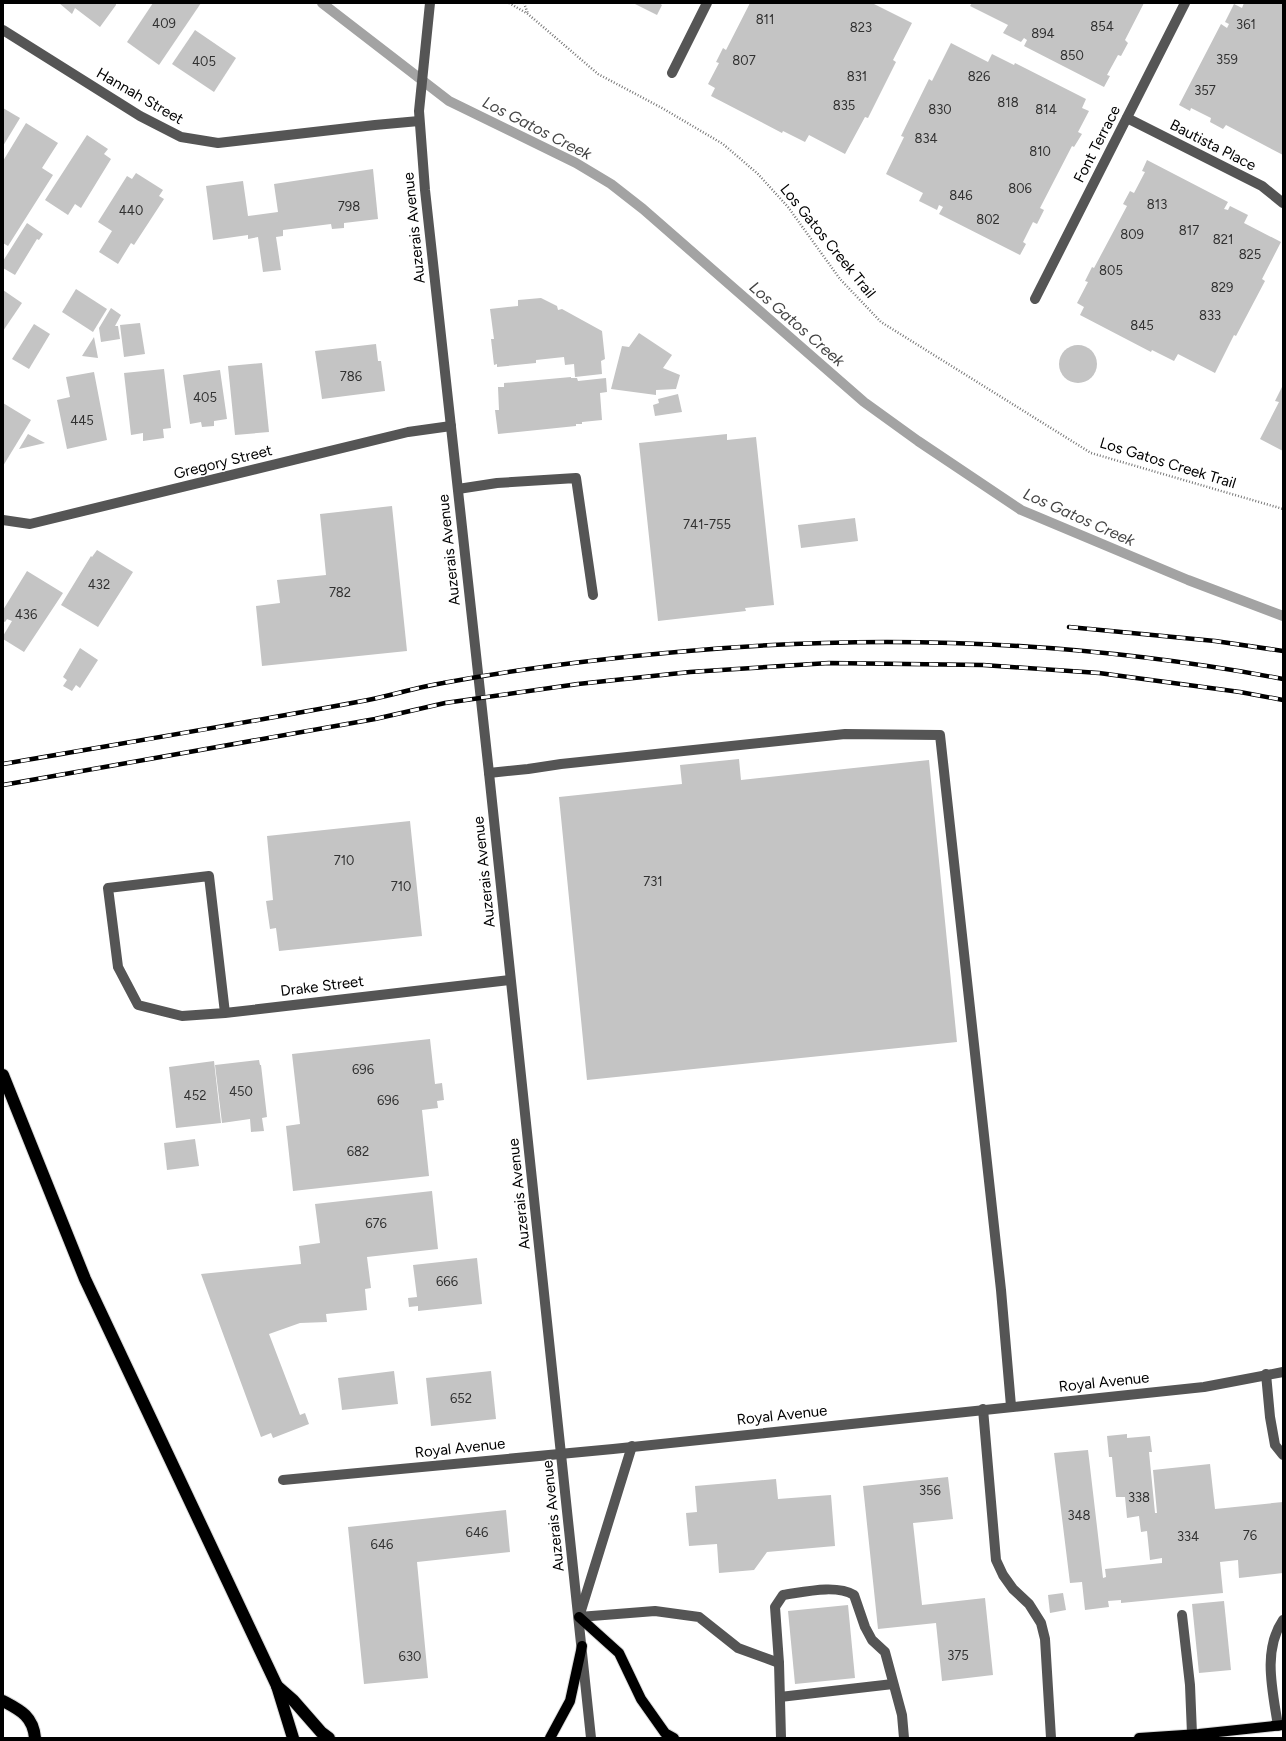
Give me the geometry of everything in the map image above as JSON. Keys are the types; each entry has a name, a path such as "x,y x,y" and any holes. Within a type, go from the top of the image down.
{"highway":[{"path":"3,1075 85,1279 277,1686 293,1738"},
{"path":"277,1686 293,1700 321,1732 329,1738"},
{"path":"3,1701 19,1710 29,1719 35,1738"}],"main road":[{"path":"579,1617 619,1653 641,1699 665,1733 674,1738"},
{"path":"550,1738 570,1701 582,1646"},
{"path":"1139,1738 1281,1725"}],"street":[{"name":"Auzerais Avenue","path":"430,3 419,116 425,190 489,773 591,1738"},
{"path":"672,73 707,3"},
{"name":"Font Terrace","path":"1035,299 1185,3"},
{"name":"Hannah Street","path":"3,30 140,116 181,137 218,143 375,125 419,116"},
{"name":"Bautista Place","path":"1127,118 1262,186 1283,203"},
{"name":"Gregory Street","path":"3,520 30,524 408,432 451,426"},
{"path":"458,489 497,483 576,478 593,595"},
{"path":"489,773 569,763 846,734 940,735 1001,1290 1011,1406"},
{"name":"Drake Street","path":"225,1013 209,876 108,888 118,967 138,1005 182,1016 225,1013 510,980"},
{"name":"Royal Avenue","path":"283,1480 632,1446 1204,1387 1266,1374 1283,1372"},
{"path":"1266,1374 1270,1417 1276,1445 1283,1455"},
{"path":"983,1409 996,1560 1010,1584 1029,1604 1041,1623 1045,1639 1052,1738"},
{"path":"632,1446 579,1617 655,1612 699,1618 738,1648 779,1663"},
{"path":"781,1738 779,1663 775,1607 779,1599 784,1595 837,1589 848,1591 854,1595 865,1627 872,1640 885,1652 902,1715 904,1738"},
{"path":"1182,1615 1190,1685 1192,1734"},
{"path":"1281,1725 1271,1676 1272,1649 1278,1627 1283,1620"},
{"path":"780,1697 893,1684"}],"path":[{"name":"Los Gatos Creek Trail","path":"510,3 528,14 598,74 662,108 729,149 758,174 788,207 840,279 881,322 1091,453 1283,509"},
{"path":"524,3 528,14"}],"building":[{"path":"59,3 116,3 116,5 100,27 75,8 72,14"},
{"path":"153,3 201,3 159,65 127,42"},
{"path":"633,3 659,3 662,5 657,15"},
{"path":"750,3 875,3 874,4 912,23 893,60 896,62 868,118 865,117 845,154 809,135 805,142 783,131 782,133 711,96 715,88 708,84 719,63 716,62 723,48 726,50"},
{"path":"972,3 1144,3 1125,40 1128,43 1121,56 1118,55 1107,75 1110,76 1104,87 1024,46 1027,40 1024,38 1021,42 1003,33 1008,25 970,6"},
{"path":"1244,3 1283,3 1283,155 1226,125 1223,129 1210,122 1211,118 1191,108 1190,111 1179,105 1221,24 1227,28 1229,24 1225,22 1234,4 1242,8"},
{"path":"195,30 236,58 214,92 172,64"},
{"path":"951,43 988,62 992,54 1014,65 1015,63 1086,99 1082,108 1089,111 1078,132 1082,134 1074,147 1072,146 1040,208 1044,210 1037,224 1033,222 1023,242 1026,244 1020,255 939,214 943,207 939,205 937,210 919,201 923,193 886,174 904,137 901,136 929,79 932,81"},
{"path":"3,108 20,118 3,146"},
{"path":"26,123 58,143 42,168 53,175 8,246 3,243 3,161"},
{"path":"87,135 108,149 104,154 111,159 81,208 75,204 68,215 45,200"},
{"path":"1147,160 1228,202 1224,209 1228,210 1230,206 1248,215 1244,223 1281,242 1262,279 1265,281 1236,336 1234,335 1215,373 1178,354 1174,361 1152,350 1151,352 1080,315 1084,307 1077,303 1088,282 1085,281 1092,267 1094,268 1127,206 1123,204 1130,191 1134,193 1145,172 1142,171"},
{"path":"373,169 378,219 344,223 344,228 332,229 331,224 283,230 283,236 276,237 281,270 263,272 258,237 248,239 248,235 213,240 206,186 243,181 248,216 278,212 274,184"},
{"path":"136,173 163,190 159,196 164,199 134,245 131,243 118,264 99,252 112,231 98,222 127,176 132,179"},
{"path":"27,223 43,234 39,240 37,239 15,275 3,268 3,261"},
{"path":"76,289 107,309 93,332 62,312"},
{"path":"3,290 22,303 3,331"},
{"path":"541,298 557,306 558,310 562,309 602,331 605,359 601,361 602,374 575,377 574,364 565,365 564,357 536,360 536,363 497,367 497,364 494,365 491,339 494,339 490,309 518,306 518,300"},
{"path":"111,308 121,315 115,326 118,326 120,339 101,342 99,328"},
{"path":"140,323 145,354 124,357 120,325"},
{"path":"34,324 50,334 29,369 12,359"},
{"path":"639,333 672,355 663,368 680,375 676,389 656,390 656,395 611,389 622,346 629,347"},
{"path":"94,337 98,358 82,356"},
{"path":"376,344 378,361 381,361 385,391 322,399 315,351"},
{"path":"1078,345 1091,351 1097,364 1091,377 1078,383 1065,377 1059,364 1065,351"},
{"path":"262,363 269,432 235,435 228,366"},
{"path":"164,369 171,428 163,429 164,438 143,441 143,433 131,435 124,373"},
{"path":"220,370 227,419 214,421 214,426 202,427 201,422 190,424 183,375"},
{"path":"94,372 107,440 67,449 57,400 70,397 66,377"},
{"path":"571,377 577,378 578,381 606,378 607,392 600,393 602,420 582,422 582,424 576,424 576,426 498,434 495,410 499,410 498,387 504,387 504,383"},
{"path":"1283,385 1283,451 1260,439 1279,402 1275,401"},
{"path":"678,394 682,412 655,416 653,405 659,403 658,399"},
{"path":"3,403 31,420 3,466"},
{"path":"28,434 45,443 19,449"},
{"path":"727,434 727,440 756,437 774,605 745,608 746,611 658,621 639,443"},
{"path":"392,506 407,651 262,666 256,606 280,603 277,580 326,575 320,514"},
{"path":"855,518 858,541 801,548 798,525"},
{"path":"97,550 133,572 98,627 61,605 91,556 92,557"},
{"path":"27,571 63,593 24,652 3,639 3,636 12,621 7,619 5,622 3,621 3,610"},
{"path":"80,648 98,660 80,688 76,685 72,691 63,686 67,680 63,677"},
{"path":"739,759 741,780 929,760 957,1042 587,1080 559,797 682,784 680,765"},
{"path":"410,821 422,936 279,951 276,928 270,929 266,901 273,900 267,836"},
{"path":"430,1039 435,1084 442,1083 444,1100 437,1101 438,1108 422,1110 429,1176 293,1191 286,1126 300,1124 292,1054"},
{"path":"259,1060 261,1065 267,1117 262,1118 264,1131 251,1132 250,1119 222,1123 215,1065"},
{"path":"214,1061 221,1123 176,1128 169,1067"},
{"path":"195,1139 199,1166 167,1170 164,1143"},
{"path":"432,1191 438,1249 367,1257 371,1288 365,1289 367,1310 326,1314 327,1322 300,1323 269,1334 300,1415 305,1413 309,1424 273,1438 271,1433 261,1437 201,1274 301,1264 299,1246 320,1243 315,1204"},
{"path":"477,1258 482,1304 418,1311 418,1306 409,1307 408,1298 417,1297 413,1265"},
{"path":"394,1371 398,1404 342,1410 338,1378"},
{"path":"491,1371 496,1419 431,1426 426,1378"},
{"path":"1127,1434 1127,1438 1150,1436 1152,1452 1149,1452 1155,1513 1157,1513 1153,1470 1210,1464 1215,1509 1283,1502 1283,1573 1239,1578 1238,1560 1220,1562 1223,1593 1121,1603 1121,1600 1108,1601 1109,1607 1085,1610 1082,1582 1070,1583 1054,1453 1088,1450 1103,1578 1106,1577 1105,1569 1162,1563 1162,1558 1150,1560 1147,1531 1141,1532 1139,1516 1127,1518 1125,1497 1116,1497 1112,1457 1109,1457 1107,1436"},
{"path":"948,1477 953,1519 913,1523 922,1605 985,1598 993,1675 942,1681 936,1623 878,1629 863,1486"},
{"path":"776,1479 778,1499 831,1495 835,1546 767,1552 754,1570 719,1573 717,1544 689,1546 686,1513 697,1512 695,1486"},
{"path":"506,1510 510,1552 417,1562 428,1678 364,1684 348,1527"},
{"path":"1063,1593 1066,1610 1050,1613 1048,1595"},
{"path":"1224,1601 1231,1670 1199,1673 1192,1604"},
{"path":"848,1605 855,1678 795,1684 788,1611"}],"waterway":[{"name":"Los Gatos Creek","path":"322,3 449,101 576,163 611,184 643,209 864,402 918,441 1021,510 1188,580 1283,616"}],"railway":[{"path":"1069,627 1215,641 1283,651"},
{"path":"3,764 231,725 377,698 434,685 504,673 627,657 763,646 912,642 987,644 1135,656 1209,666 1283,679"},
{"path":"3,785 375,719 445,703 578,684 690,672 829,663 983,665 1099,673 1240,692 1283,700"}]}
